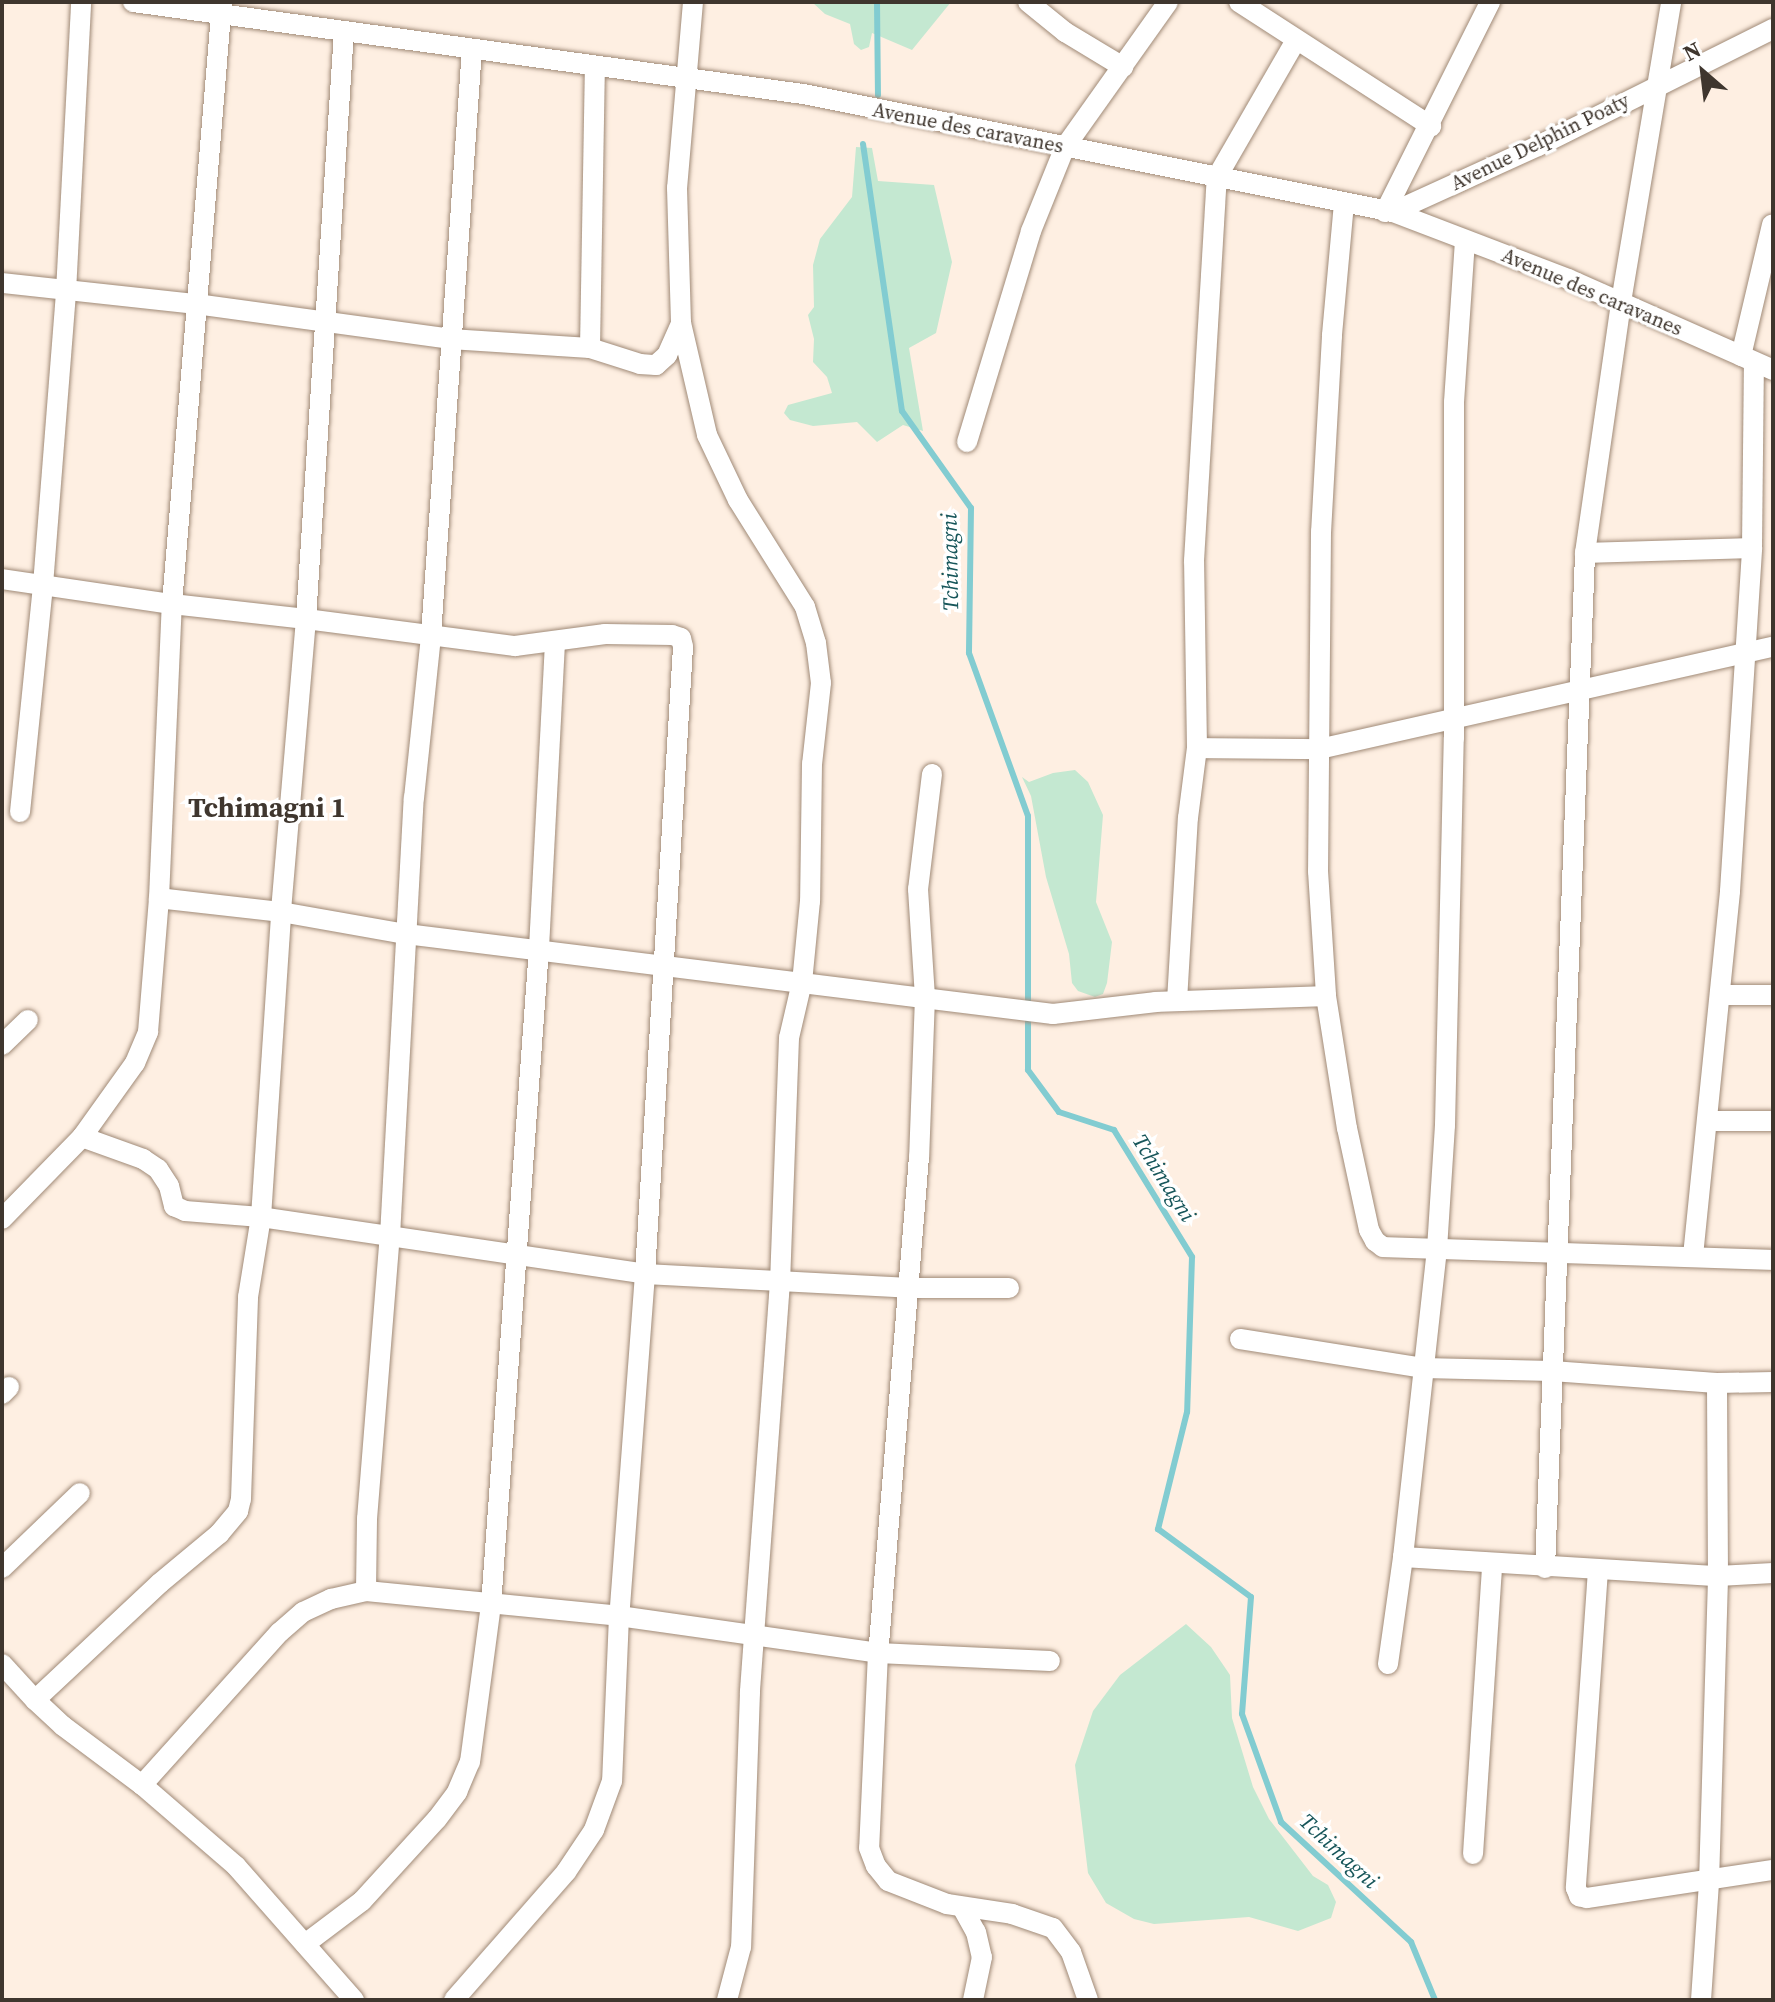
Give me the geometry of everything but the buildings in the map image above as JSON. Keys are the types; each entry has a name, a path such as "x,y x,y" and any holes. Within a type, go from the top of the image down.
{"street":[{"path":"20,812 43,585 66,292 81,2"},
{"name":"Avenue des caravanes","path":"133,2 222,8 344,31 803,94 1389,212 1621,302 1756,363"},
{"path":"693,2 677,188 681,323 707,435 738,500 805,607 816,643 821,683 812,764 810,901 802,982 789,1038 780,1282 754,1634 741,1947 727,2000"},
{"path":"1028,2 1065,32 1123,67"},
{"path":"967,442 1031,231 1065,147 1168,2"},
{"path":"1239,2 1431,126"},
{"path":"1389,212 1490,2"},
{"path":"1545,1568 1585,553 1621,302 1671,2"},
{"path":"2,1219 82,1137 135,1063 148,1032 159,898 172,604 222,8"},
{"name":"Avenue Delphin Poaty","path":"1389,212 1538,146 1773,29"},
{"path":"35,1700 160,1583 219,1534 238,1511 241,1499 248,1297 261,1217 281,912 306,619 344,31"},
{"path":"1177,1001 1188,818 1197,748 1194,561 1217,177 1296,40"},
{"path":"366,1591 367,1519 390,1236 414,798 431,635 472,49"},
{"path":"590,348 595,66"},
{"path":"1344,203 1332,336 1321,532 1318,871 1326,996 1347,1128 1369,1230 1383,1247 1559,1250 1773,1260"},
{"path":"1693,1256 1730,891 1752,548 1756,363 1772,225"},
{"path":"1388,1664 1437,1249 1445,1125 1454,716 1454,402 1465,240"},
{"path":"2,283 196,304 450,339 590,348 640,364 656,365 667,355 681,323"},
{"path":"1585,553 1752,548"},
{"path":"2,579 172,604 515,646 605,634 672,635 681,638 683,647 661,965 645,1274 619,1616 612,1781 594,1830 566,1872 454,2000"},
{"path":"305,1944 362,1901 437,1819 457,1792 470,1762 491,1605 514,1256 539,948 555,643"},
{"path":"1197,748 1319,749 1454,716 1773,647"},
{"path":"932,774 918,889 925,997 910,1288 878,1653 869,1848 876,1866 888,1881 963,1909 1012,1914 1053,1928 1071,1952 1084,1980 1088,2000"},
{"path":"159,898 281,912 406,934 539,948 1053,1014 1177,1001 1326,996"},
{"path":"1720,995 1773,995"},
{"path":"2,1045 28,1020"},
{"path":"1707,1121 1773,1121"},
{"path":"82,1137 143,1159 158,1169 169,1186 174,1206 185,1211 261,1217 645,1274 910,1288 1009,1288"},
{"path":"1240,1339 1423,1368 1552,1371 1717,1383 1773,1382"},
{"path":"1701,2000 1709,1882 1718,1576 1717,1383"},
{"path":"2,1568 80,1493"},
{"path":"1403,1557 1492,1565 1718,1576 1773,1573"},
{"path":"1473,1854 1492,1565"},
{"path":"1598,1570 1576,1888 1579,1896 1587,1898 1709,1882 1773,1870"},
{"path":"142,1785 291,1622 303,1612 331,1599 366,1591 619,1616 878,1653 1050,1661"},
{"path":"2,1664 63,1726 142,1785 236,1866 354,2000"},
{"path":"963,1909 976,1932 982,1957 973,2000"}],"green space":[{"path":"812,2 951,2 912,50 872,33 869,47 861,50 854,44 850,24 825,14"},
{"path":"856,147 872,148 878,181 934,185 952,262 936,333 909,348 923,431 903,425 877,442 857,422 813,426 790,420 784,413 788,405 832,393 827,377 813,362 814,339 808,315 814,307 813,265 820,239 852,197"},
{"path":"1075,770 1088,782 1103,815 1096,902 1112,942 1107,983 1103,994 1095,997 1078,991 1072,983 1069,954 1046,877 1031,796 1022,777 1029,782 1053,773"},
{"path":"1186,1624 1211,1647 1230,1675 1232,1718 1253,1787 1269,1819 1313,1876 1328,1885 1336,1902 1331,1918 1298,1931 1249,1917 1154,1924 1134,1919 1106,1903 1088,1873 1075,1765 1093,1711 1120,1675"}],"waterway":[{"name":"Tchimagni","path":"877,2 878,95"},
{"name":"Tchimagni","path":"863,144 902,411 971,508 969,653 1028,816 1028,1070 1059,1112 1114,1130 1192,1257 1187,1412 1158,1529 1251,1597 1242,1714 1281,1822 1411,1942 1435,2000"}],"district":[{"name":"Tchimagni 1","path":"267,807"}]}
